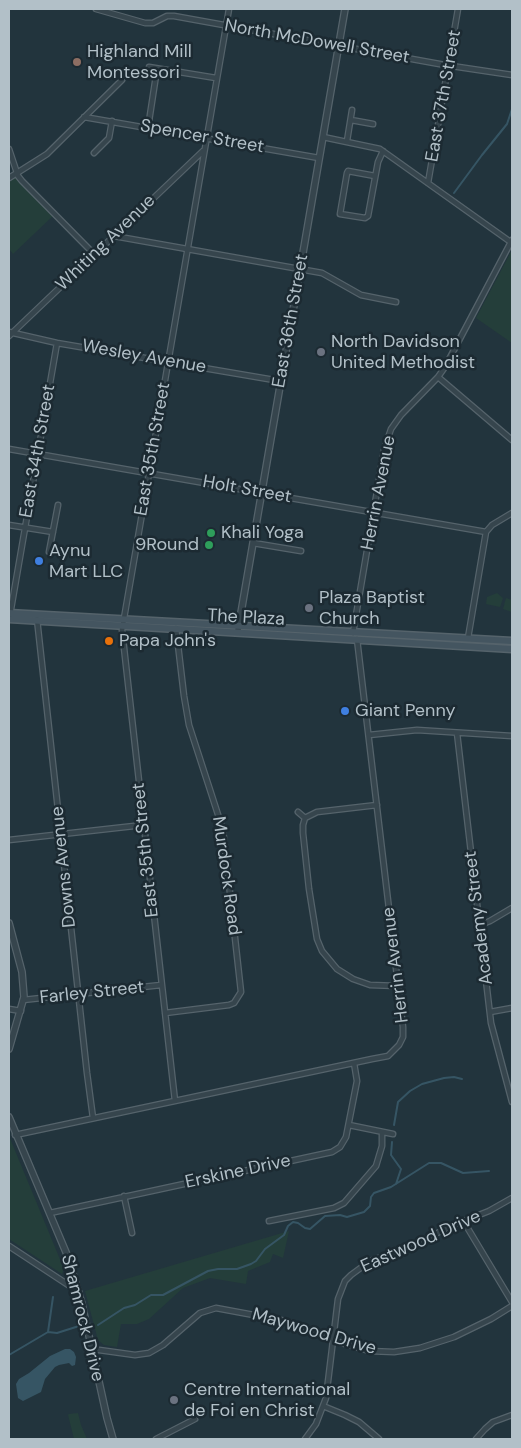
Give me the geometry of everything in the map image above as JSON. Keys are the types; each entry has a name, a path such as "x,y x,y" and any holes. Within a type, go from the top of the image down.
{"main road":[{"name":"The Plaza","path":"9,616 175,626 238,633 512,650"},
{"name":"The Plaza","path":"175,626 239,625 512,641"}],"street":[{"name":"North McDowell Street","path":"96,9 106,10 145,23 153,23 164,17 171,16 449,65 512,74"},
{"name":"East 35th Street","path":"175,1101 123,640 124,623 149,473 229,9"},
{"name":"East 36th Street","path":"238,633 345,9"},
{"name":"East 37th Street","path":"428,183 458,9"},
{"path":"149,67 216,78"},
{"path":"148,128 157,69"},
{"path":"9,178 42,158 120,82"},
{"path":"347,141 352,110"},
{"name":"Spencer Street","path":"84,117 319,158"},
{"path":"350,120 374,124"},
{"path":"94,154 109,138 112,122"},
{"path":"323,137 376,147 384,151 512,242"},
{"path":"9,149 22,181 94,254"},
{"name":"Whiting Avenue","path":"10,334 204,150"},
{"path":"375,176 347,172 340,214 365,218 368,216 378,162 384,151"},
{"path":"114,236 325,274 360,295 396,302"},
{"name":"Herrin Avenue","path":"353,633 384,450 391,428 438,377 452,356 512,242"},
{"name":"Wesley Avenue","path":"10,334 280,381"},
{"name":"East 34th Street","path":"9,616 57,342"},
{"path":"438,377 512,440"},
{"name":"Holt Street","path":"9,449 486,532"},
{"path":"49,552 58,505"},
{"path":"468,638 486,532 492,524 512,512"},
{"path":"9,525 53,532"},
{"path":"253,543 301,551"},
{"name":"Downs Avenue","path":"37,618 93,1118"},
{"name":"Murdock Road","path":"164,1013 229,1005 234,1003 241,992 223,830 190,725 183,690 175,626"},
{"name":"Herrin Avenue","path":"15,1135 354,1064 388,1056 399,1045 403,1027 357,639"},
{"path":"369,735 410,730 512,736"},
{"name":"Academy Street","path":"457,732 490,1012 497,1049 512,1102"},
{"path":"376,805 317,812 305,818 303,825 304,850 314,929 320,947 337,969 353,979 376,986 398,986"},
{"path":"298,812 305,818"},
{"path":"9,840 143,824"},
{"path":"480,925 512,908"},
{"path":"9,923 22,972 24,1000 9,1050"},
{"name":"Farley Street","path":"24,1000 161,985"},
{"path":"490,1012 512,1008"},
{"path":"9,1009 21,1011"},
{"name":"Erskine Drive","path":"50,1213 327,1154 342,1145 346,1137 357,1081 354,1064"},
{"name":"Shamrock Drive","path":"9,1117 15,1135 64,1245 79,1292 107,1418 114,1439"},
{"path":"349,1125 394,1134"},
{"path":"269,1221 334,1208 344,1203 376,1166 382,1146 382,1132"},
{"path":"124,1196 132,1233"},
{"name":"Eastwood Drive","path":"305,1439 316,1424 324,1406 340,1291 345,1281 370,1261 412,1246 489,1212 512,1198"},
{"path":"464,1222 512,1304"},
{"path":"9,1246 79,1292"},
{"name":"Maywood Drive","path":"92,1349 135,1355 149,1352 163,1345 200,1313 216,1308 286,1321 351,1346 374,1352 412,1350 454,1337 491,1319 512,1304"},
{"path":"324,1406 359,1422 379,1439"},
{"path":"476,1439 493,1422 512,1416"},
{"path":"156,1439 196,1419"}],"green space":[{"path":"131,45 135,47 131,55 128,57 123,56 121,53 124,48"},
{"path":"13,175 18,176 55,214 13,254 9,249 9,179"},
{"path":"512,250 512,343 476,318"},
{"path":"497,593 503,598 500,607 486,604 487,597"},
{"path":"506,598 512,600 512,612 503,609"},
{"path":"9,1136 64,1269 62,1274 9,1239"},
{"path":"289,1231 283,1258 273,1254 270,1262 248,1271 246,1284 210,1278 183,1288 149,1319 137,1324 121,1324 117,1347 104,1345 98,1340 85,1291"},
{"path":"78,1413 87,1439 74,1439 68,1415"}],"water":[{"path":"65,1349 70,1349 74,1352 76,1357 75,1365 72,1366 69,1363 55,1367 45,1379 41,1392 23,1401 18,1398 16,1384 19,1379 50,1356"}],"waterway":[{"path":"454,193 507,124 512,109"},
{"path":"394,1125 398,1102 410,1091 422,1084 444,1078 454,1077 462,1079"},
{"path":"392,1142 391,1155 401,1169 396,1184"},
{"path":"98,1325 124,1308 135,1305 151,1295 163,1295 208,1271 237,1269 251,1264 256,1261 265,1249 284,1235 288,1226 293,1222 310,1229 325,1216 340,1215 347,1217 364,1212 370,1206 371,1197 374,1193 391,1187 429,1163 441,1163 463,1173 489,1171"},
{"path":"48,1332 53,1297"},
{"path":"9,1355 48,1332 57,1333 79,1326"}],"place":[{"name":"Highland Mill Montessori","path":"77,62"},
{"name":"North Davidson United Methodist","path":"321,352"},
{"name":"Khali Yoga","path":"211,533"},
{"name":"9Round","path":"209,545"},
{"name":"Aynu Mart LLC","path":"39,561"},
{"name":"Plaza Baptist Church","path":"309,608"},
{"name":"Papa John's","path":"109,641"},
{"name":"Giant Penny","path":"345,711"},
{"name":"Centre International de Foi en Christ","path":"174,1400"}]}
